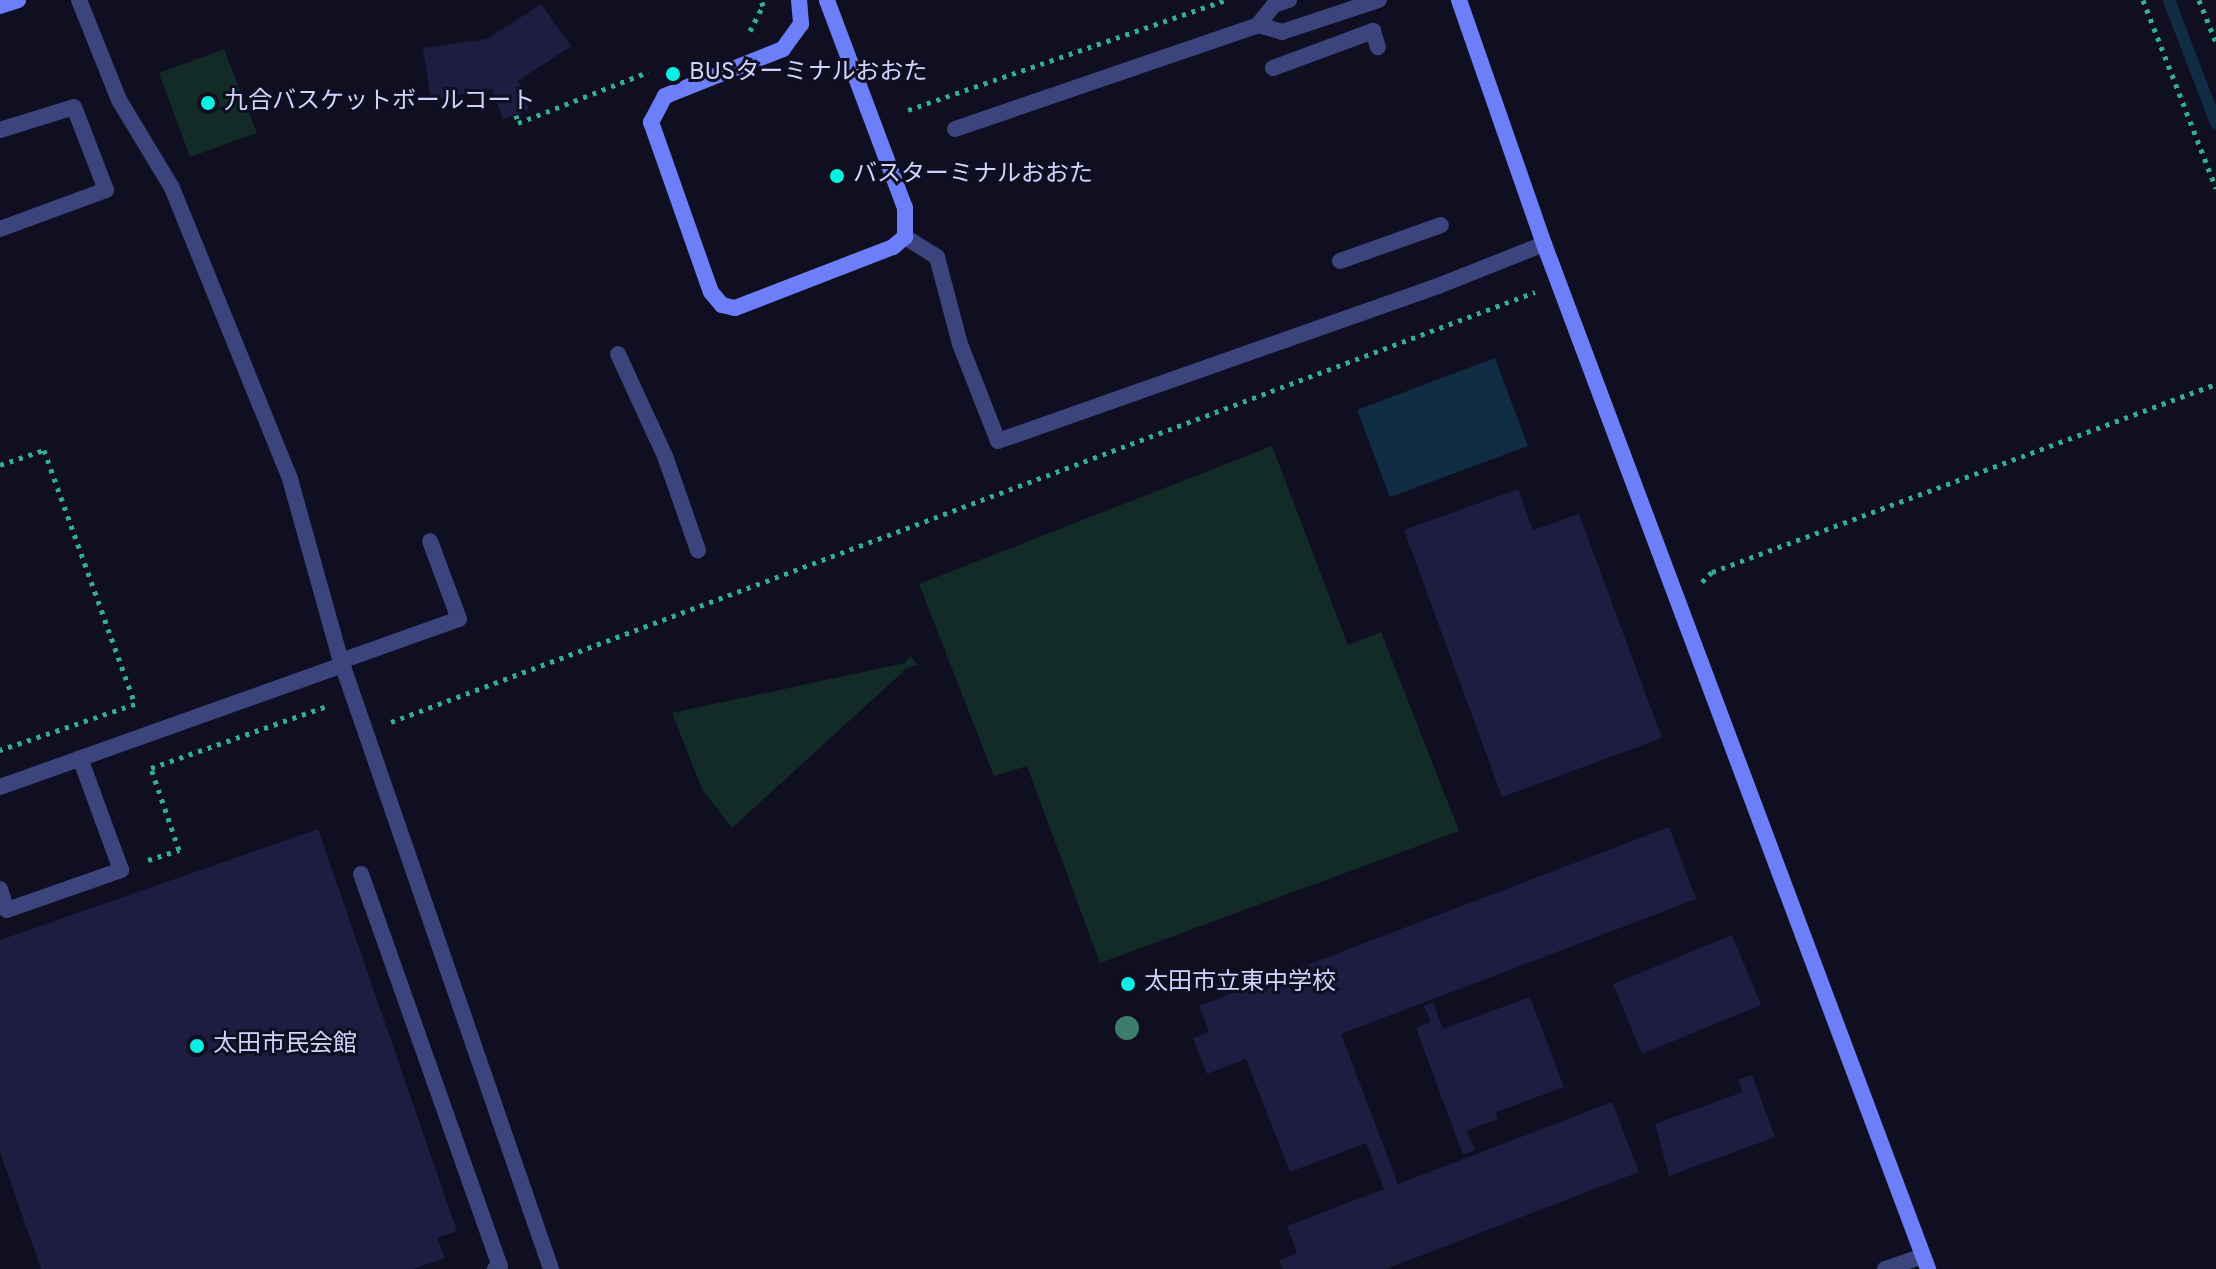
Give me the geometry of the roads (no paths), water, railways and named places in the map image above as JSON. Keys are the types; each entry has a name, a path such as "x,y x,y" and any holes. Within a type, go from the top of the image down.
{"street":[{"path":"0,6 18,0"},
{"path":"79,0 119,100 172,188 290,479 342,663 551,1269"},
{"path":"799,0 801,24 783,49 665,96 656,108 653,133 711,292 722,305 735,308 893,247 905,237"},
{"path":"827,0 905,208 905,237"},
{"path":"955,129 1258,25 1274,5 1289,0"},
{"path":"1258,25 1282,32 1379,0"},
{"path":"1459,0 1544,244 1925,1262 1885,1269"},
{"path":"1273,68 1373,31 1378,47"},
{"path":"0,130 74,107 106,190 0,229"},
{"path":"1340,261 1441,225"},
{"path":"905,237 937,257 960,344 998,441 1427,290 1544,244"},
{"path":"618,354 665,456 698,550"},
{"path":"0,787 459,619 430,541"},
{"path":"0,889 7,910 121,870 80,758"},
{"path":"361,874 500,1266 495,1269"}],"water":[{"path":"1495,358 1528,446 1390,497 1357,410"}],"waterway":[{"path":"2169,0 2216,123"}],"place":[{"name":"BUSターミナルおおた","path":"673,74"},
{"name":"九合バスケットボールコート","path":"208,103"},
{"name":"バスターミナルおおた","path":"837,176"},
{"name":"太田市立東中学校","path":"1128,984"},
{"name":"太田市民会館","path":"197,1046"}]}
